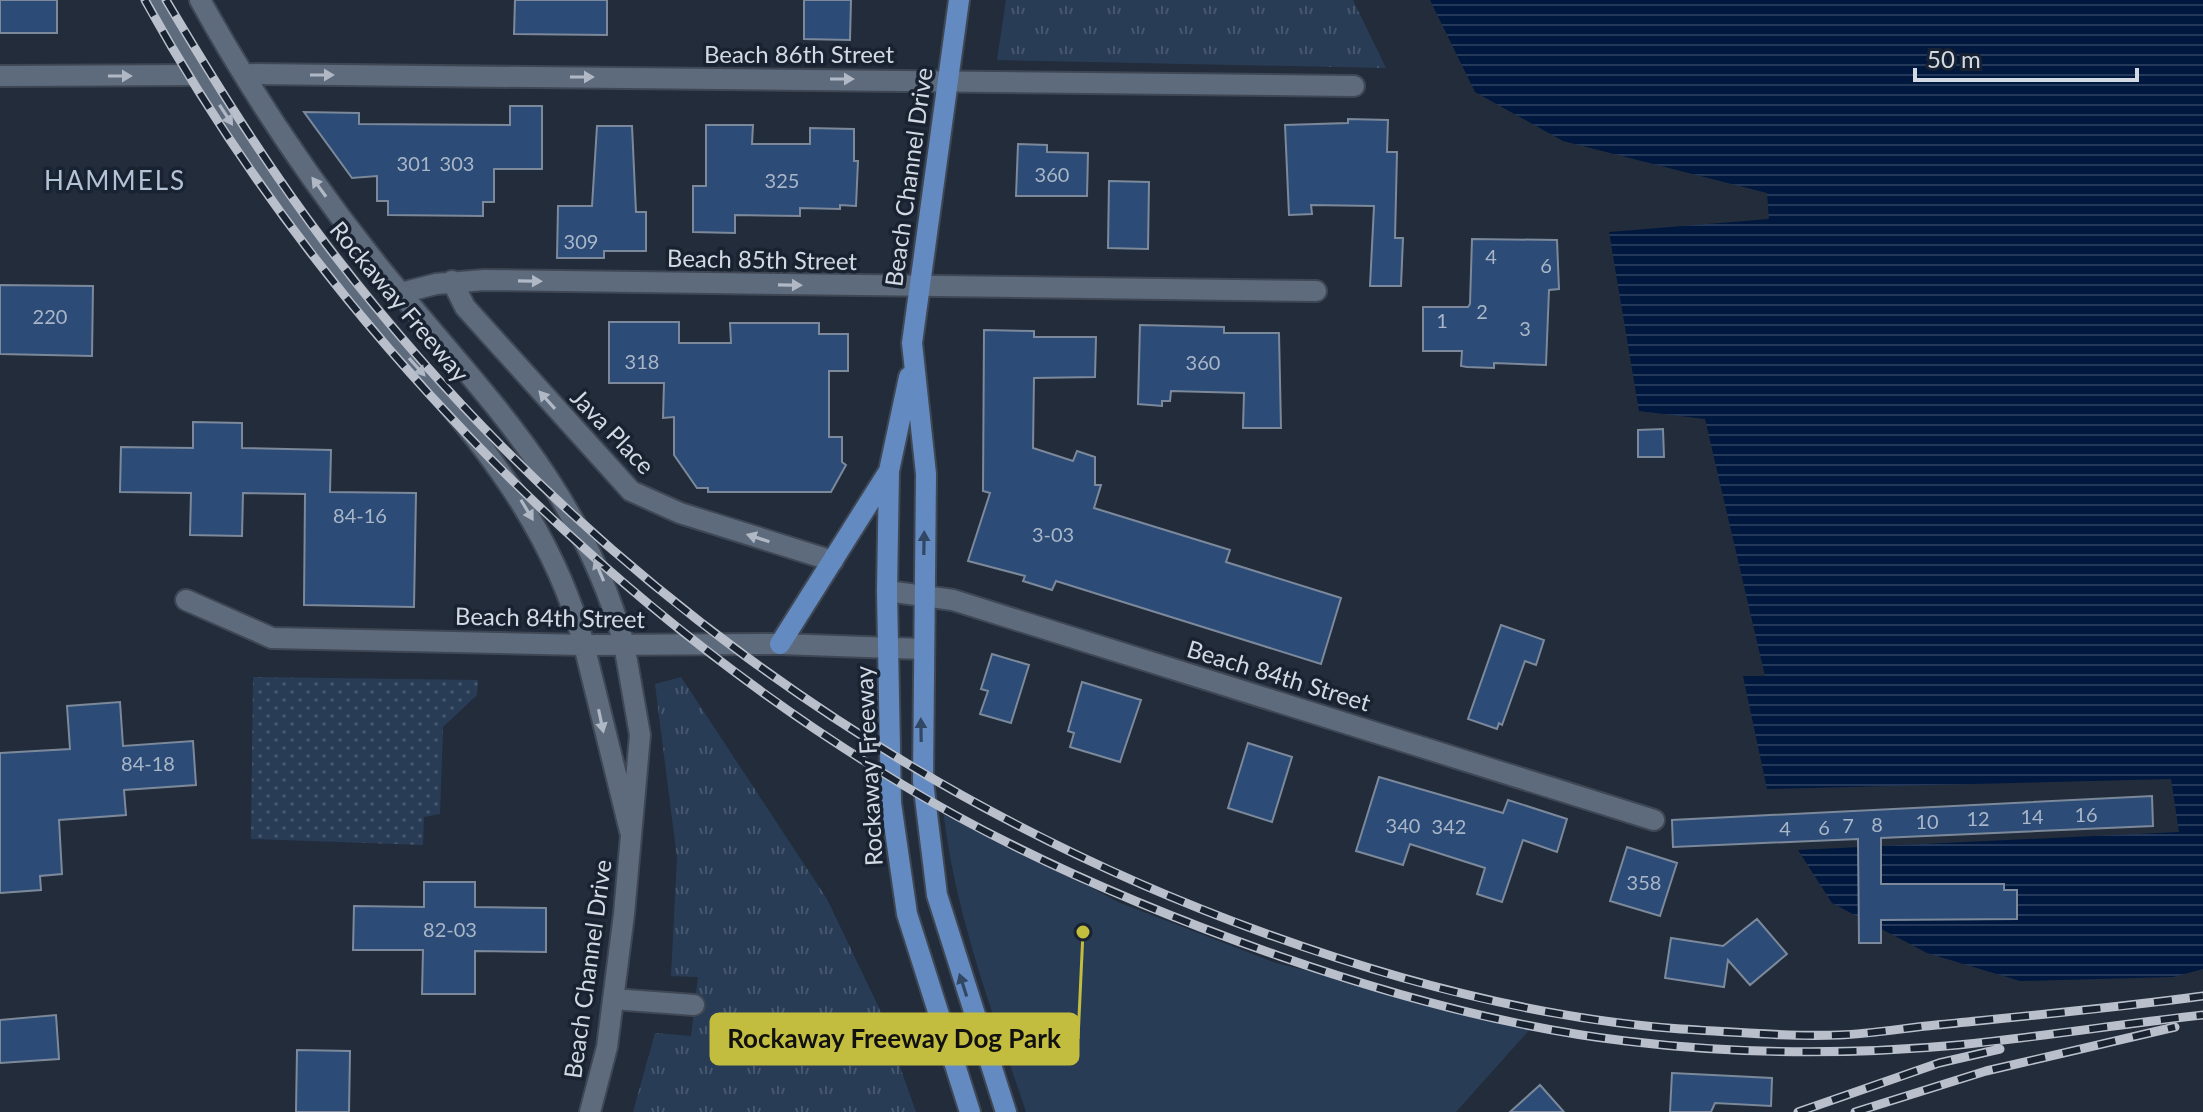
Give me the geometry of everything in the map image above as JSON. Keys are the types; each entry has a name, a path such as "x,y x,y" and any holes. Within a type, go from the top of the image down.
{"main road":[{"name":"Beach Channel Drive","path":"888,647 889,471 912,363 918,286 959,0"},
{"name":"Beach Channel Drive","path":"912,363 926,474 922,649"},
{"path":"780,644 889,471"},
{"name":"Rockaway Freeway","path":"888,647 891,803 900,878 929,989 970,1112"},
{"path":"922,649 923,781 930,857 947,933 1006,1112"}],"street":[{"name":"Rockaway Freeway","path":"157,0 201,75 265,172 343,277 448,401 515,490 557,568 584,645"},
{"name":"Rockaway Freeway","path":"200,0 244,74 324,193 401,293 507,416 556,487 605,582 624,644"},
{"name":"Beach 86th Street","path":"244,74 1354,86"},
{"path":"0,76 201,75"},
{"name":"Beach 85th Street","path":"401,293 452,281 1316,291"},
{"name":"Java Place","path":"452,281 465,307 631,491 671,510 833,561"},
{"name":"Beach 84th Street","path":"887,591 923,593 1654,820"},
{"name":"Beach 84th Street","path":"186,600 272,638 584,645 780,644 922,649"},
{"name":"Beach Channel Drive","path":"590,1112 607,1047 624,914 640,735 624,644"},
{"name":"Beach Channel Drive","path":"584,645 630,831"},
{"path":"613,999 694,1005"}],"green space":[{"path":"1006,0 1353,0 1386,68 997,60"},
{"path":"253,677 478,680 477,695 443,727 440,814 424,817 423,845 251,839"},
{"path":"681,677 827,899 880,1010 916,1112 633,1112 655,1033 691,1036 698,977 671,976 677,858 655,684"},
{"path":"943,808 1118,902 1276,963 1533,1026 1456,1112 1026,1112 965,924"}],"shaded area":[{"path":"1430,0 2203,0 2203,969 2173,977 2020,981 1927,953 1832,903 1798,850 2179,832 2171,779 1767,789 1743,676 1765,676 1705,419 1639,411 1609,232 1769,219 1767,193 1563,141 1475,92"}],"building":[{"path":"0,0 57,0 57,33 0,33"},
{"path":"515,0 607,0 607,35 514,34"},
{"path":"804,0 851,0 850,40 804,39"},
{"path":"510,106 542,106 542,169 494,169 494,202 483,202 483,216 388,215 388,201 377,201 377,176 352,178 304,112 359,113 359,124 510,125"},
{"path":"1348,119 1388,120 1387,152 1397,152 1395,238 1403,238 1401,286 1370,286 1374,206 1311,205 1312,214 1289,215 1285,125 1348,123"},
{"path":"706,125 753,125 752,144 810,144 810,128 854,129 854,161 858,161 856,206 840,205 840,209 800,208 800,216 735,215 735,233 693,232 693,186 706,186"},
{"path":"597,126 632,126 636,212 646,212 646,251 604,251 604,258 557,258 558,206 592,206"},
{"path":"1018,144 1047,145 1047,152 1088,153 1087,196 1016,196"},
{"path":"1109,181 1149,182 1148,249 1108,248"},
{"path":"1472,239 1557,240 1559,289 1549,290 1546,365 1494,363 1494,368 1467,367 1461,366 1462,351 1423,351 1423,307 1468,307 1470,304"},
{"path":"0,285 93,286 92,356 0,354"},
{"path":"609,322 679,322 679,343 731,343 730,323 819,323 819,334 848,334 848,371 829,371 829,437 842,437 842,462 846,465 831,492 708,492 708,488 697,488 674,455 674,417 663,418 664,383 609,383"},
{"path":"1140,325 1224,327 1224,333 1279,333 1281,428 1243,428 1244,393 1171,391 1170,401 1162,401 1162,406 1138,404"},
{"path":"984,330 1034,331 1034,337 1096,337 1095,377 1034,378 1033,448 1073,461 1077,451 1095,457 1095,485 1101,485 1094,508 1230,550 1226,562 1341,598 1321,664 1056,581 1052,590 1023,581 1025,576 968,561 990,493 983,491"},
{"path":"193,422 242,423 242,448 331,450 330,492 416,493 414,607 304,605 305,494 243,493 242,536 190,535 191,493 120,492 121,447 193,448"},
{"path":"1663,429 1664,457 1638,457 1638,430"},
{"path":"1501,625 1544,640 1536,665 1525,661 1502,725 1499,723 1497,729 1468,719"},
{"path":"992,654 1029,665 1011,723 980,714 988,691 981,689"},
{"path":"1082,682 1141,700 1120,762 1070,747 1074,733 1068,731"},
{"path":"120,702 123,746 193,741 196,785 124,790 126,815 59,820 62,874 40,876 41,890 0,893 0,753 70,749 67,706"},
{"path":"1248,743 1292,757 1272,822 1228,808"},
{"path":"1379,777 1503,813 1508,800 1567,819 1557,852 1523,840 1502,902 1477,894 1485,868 1410,844 1403,865 1356,851"},
{"path":"2152,796 2153,826 1881,838 1881,884 2004,884 2004,890 2017,890 2017,919 1881,920 1881,943 1859,943 1858,839 1673,847 1672,820"},
{"path":"1627,847 1677,863 1660,916 1610,901"},
{"path":"424,882 475,882 475,907 546,908 546,952 475,951 475,994 422,994 423,950 353,950 354,906 424,907"},
{"path":"1757,919 1787,954 1750,985 1728,960 1724,987 1665,978 1671,938 1723,946"},
{"path":"56,1015 59,1059 0,1063 0,1020"},
{"path":"297,1050 350,1051 349,1112 296,1112"},
{"path":"1672,1073 1772,1078 1771,1106 1715,1103 1711,1112 1670,1112"},
{"path":"1540,1085 1564,1112 1510,1112"}],"railway":[{"path":"145,0 215,116 293,229 379,337 472,439 571,536 675,626 785,708 898,782 989,834 1132,900 1279,956 1450,1008 1582,1035 1750,1051 1875,1050 1989,1042 2203,1015"},
{"path":"166,0 243,124 326,244 420,359 522,466 631,566 747,657 869,740 997,814 1130,879 1267,934 1419,983 1575,1017 1681,1029 1839,1035 2203,996"},
{"path":"1855,1112 1986,1071 2175,1027"},
{"path":"1798,1112 1939,1063 2000,1049"}],"place":[{"name":"Rockaway Freeway Dog Park","path":"1083,932"}],"district":[{"name":"HAMMELS","path":"115,180"}]}
